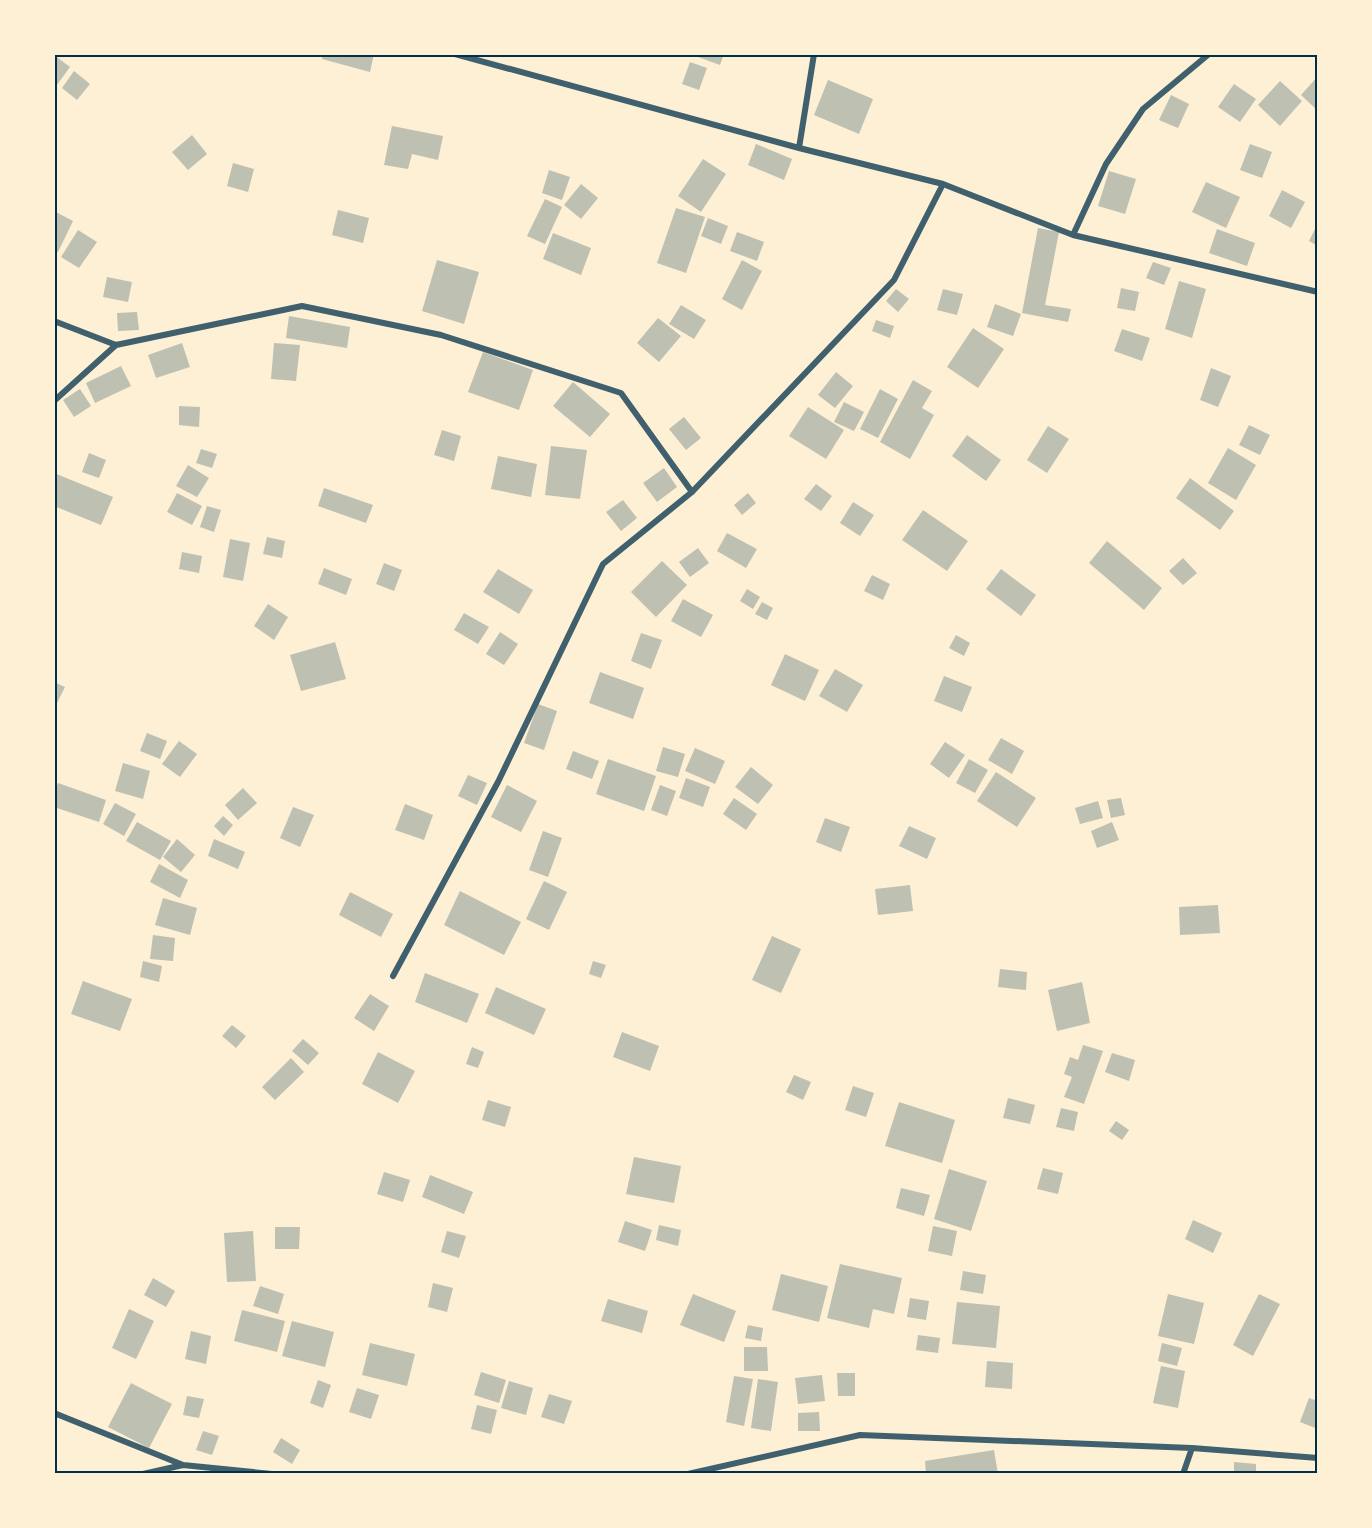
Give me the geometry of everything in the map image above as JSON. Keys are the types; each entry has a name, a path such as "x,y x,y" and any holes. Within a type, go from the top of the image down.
{"street":[{"path":"459,54 799,148 943,184 1073,235 1318,292"},
{"path":"799,148 814,54"},
{"path":"1073,235 1106,164 1143,109 1209,54"},
{"path":"393,976 498,782 603,564 692,492 894,280 943,184"},
{"path":"54,401 116,345 302,306 441,335 621,393 692,492"},
{"path":"54,321 116,345"},
{"path":"54,1413 183,1465 272,1474"},
{"path":"688,1474 860,1435 1192,1448 1318,1458"},
{"path":"1183,1474 1192,1448"},
{"path":"143,1474 183,1465"}],"building":[{"path":"323,54 374,54 370,72 322,59"},
{"path":"690,54 724,54 720,65"},
{"path":"54,55 70,67 54,89"},
{"path":"690,62 707,68 699,90 682,84"},
{"path":"74,71 90,84 77,100 62,88"},
{"path":"1318,76 1318,111 1301,95"},
{"path":"828,80 873,99 859,134 814,115"},
{"path":"1280,81 1302,101 1280,126 1258,105"},
{"path":"1234,84 1256,99 1240,122 1218,107"},
{"path":"1171,95 1189,104 1178,128 1159,120"},
{"path":"392,126 443,136 438,160 412,154 408,169 384,165"},
{"path":"192,135 207,154 188,170 172,152"},
{"path":"756,144 792,159 784,180 748,165"},
{"path":"1250,144 1272,152 1262,178 1240,170"},
{"path":"703,159 726,174 701,212 678,196"},
{"path":"233,163 254,169 248,192 227,186"},
{"path":"549,170 570,177 562,200 542,193"},
{"path":"1109,171 1136,179 1125,214 1098,206"},
{"path":"1206,182 1240,197 1226,228 1192,212"},
{"path":"581,184 598,198 581,219 564,205"},
{"path":"1282,190 1305,202 1291,228 1269,216"},
{"path":"545,199 562,207 545,244 527,236"},
{"path":"676,208 705,217 686,273 657,263"},
{"path":"338,210 369,218 363,243 332,235"},
{"path":"54,211 73,221 58,252 54,250"},
{"path":"708,218 728,226 721,244 701,236"},
{"path":"1318,223 1318,246 1309,241"},
{"path":"1038,228 1059,232 1045,305 1071,309 1068,322 1022,313"},
{"path":"1217,229 1255,243 1247,266 1209,253"},
{"path":"78,230 97,242 79,268 61,257"},
{"path":"737,232 764,242 757,261 730,251"},
{"path":"553,233 591,248 581,275 543,259"},
{"path":"437,260 479,272 464,324 422,311"},
{"path":"742,260 762,271 742,310 722,299"},
{"path":"1153,262 1171,268 1164,285 1146,278"},
{"path":"107,277 132,282 128,302 103,297"},
{"path":"1179,281 1206,289 1192,338 1165,329"},
{"path":"1121,288 1139,292 1135,311 1117,308"},
{"path":"896,289 909,299 898,312 886,301"},
{"path":"943,289 963,294 957,315 937,310"},
{"path":"995,304 1021,314 1013,336 987,327"},
{"path":"681,305 706,320 694,339 669,324"},
{"path":"137,312 139,330 118,331 117,313"},
{"path":"289,316 350,327 347,348 286,338"},
{"path":"658,318 681,336 659,362 637,343"},
{"path":"876,320 894,326 890,338 872,331"},
{"path":"973,328 1004,349 978,388 947,367"},
{"path":"1122,329 1150,338 1142,361 1114,351"},
{"path":"182,343 190,367 156,378 148,355"},
{"path":"274,343 300,345 296,381 271,379"},
{"path":"483,352 533,370 519,410 468,392"},
{"path":"121,366 131,386 95,403 86,383"},
{"path":"1211,368 1231,376 1218,407 1200,400"},
{"path":"836,372 853,386 835,408 818,395"},
{"path":"913,380 932,391 922,408 934,415 910,459 880,442"},
{"path":"573,382 610,414 590,437 553,406"},
{"path":"80,389 91,406 74,417 63,400"},
{"path":"880,389 898,399 878,438 860,429"},
{"path":"844,402 864,412 854,431 834,422"},
{"path":"179,406 200,407 199,427 179,425"},
{"path":"808,407 844,430 826,459 789,436"},
{"path":"684,417 701,438 686,450 669,429"},
{"path":"1249,425 1270,435 1260,455 1239,445"},
{"path":"1048,426 1069,439 1047,473 1027,460"},
{"path":"442,430 461,436 454,461 434,455"},
{"path":"967,435 1001,460 986,481 952,456"},
{"path":"551,446 587,450 580,499 545,495"},
{"path":"1228,448 1256,465 1236,500 1208,483"},
{"path":"201,449 217,454 212,468 196,463"},
{"path":"89,453 106,460 99,478 82,472"},
{"path":"498,456 537,464 531,497 491,489"},
{"path":"188,465 209,478 197,497 176,486"},
{"path":"664,468 677,487 657,502 643,483"},
{"path":"54,473 113,497 101,525 54,506"},
{"path":"1190,478 1234,511 1220,530 1176,498"},
{"path":"816,484 832,496 821,511 804,499"},
{"path":"324,488 373,505 366,523 318,506"},
{"path":"177,493 202,506 192,525 167,512"},
{"path":"748,493 756,503 742,515 734,505"},
{"path":"623,500 637,518 621,531 606,512"},
{"path":"853,502 874,515 860,536 840,523"},
{"path":"207,506 221,510 214,532 200,527"},
{"path":"923,510 968,541 947,571 902,540"},
{"path":"727,533 757,549 746,568 717,551"},
{"path":"267,537 285,541 282,558 263,554"},
{"path":"230,539 250,543 243,581 223,577"},
{"path":"1107,541 1162,588 1144,610 1089,563"},
{"path":"698,548 709,563 690,577 679,562"},
{"path":"182,552 202,556 199,573 179,569"},
{"path":"1183,558 1197,573 1183,585 1169,571"},
{"path":"662,561 687,585 656,617 631,592"},
{"path":"384,563 402,570 394,591 376,584"},
{"path":"324,568 352,579 346,595 318,584"},
{"path":"498,569 533,590 519,614 483,592"},
{"path":"1001,569 1036,595 1021,616 986,589"},
{"path":"872,575 890,584 883,600 864,591"},
{"path":"747,589 760,597 753,609 740,601"},
{"path":"683,599 713,615 701,637 671,621"},
{"path":"762,602 773,608 767,620 755,614"},
{"path":"268,604 288,617 274,640 254,626"},
{"path":"464,613 489,627 478,644 454,630"},
{"path":"500,632 518,644 504,665 486,654"},
{"path":"641,633 662,640 651,669 631,661"},
{"path":"956,635 970,643 964,656 949,648"},
{"path":"335,642 346,679 301,691 290,655"},
{"path":"785,654 819,670 805,701 771,685"},
{"path":"835,669 863,685 847,712 819,696"},
{"path":"600,672 644,688 633,719 589,703"},
{"path":"944,676 972,687 962,712 934,701"},
{"path":"54,682 65,687 56,705 54,704"},
{"path":"538,704 557,711 544,750 524,743"},
{"path":"147,733 167,741 160,759 140,751"},
{"path":"1001,738 1024,751 1012,774 988,760"},
{"path":"179,741 197,754 180,777 162,764"},
{"path":"945,742 965,755 949,778 930,764"},
{"path":"663,747 685,754 678,777 656,771"},
{"path":"695,748 725,761 715,784 685,771"},
{"path":"573,751 599,761 592,779 566,769"},
{"path":"608,759 656,776 644,811 596,794"},
{"path":"969,759 988,770 975,793 956,783"},
{"path":"123,763 150,771 143,799 115,791"},
{"path":"751,767 773,785 758,804 735,787"},
{"path":"996,772 1036,798 1017,827 977,801"},
{"path":"468,775 487,783 477,805 458,796"},
{"path":"686,778 710,787 703,807 679,798"},
{"path":"58,783 106,800 99,822 54,807 54,793"},
{"path":"507,785 537,801 521,832 491,817"},
{"path":"660,785 676,791 667,816 651,810"},
{"path":"243,788 257,803 238,820 225,805"},
{"path":"734,798 757,814 746,830 723,814"},
{"path":"1121,798 1125,815 1111,818 1107,800"},
{"path":"1098,801 1103,818 1080,824 1075,808"},
{"path":"115,803 136,814 124,836 103,824"},
{"path":"405,804 433,815 424,840 395,830"},
{"path":"293,807 314,815 300,847 280,838"},
{"path":"223,816 233,825 224,836 214,826"},
{"path":"825,818 850,827 841,852 816,842"},
{"path":"137,822 171,841 160,860 126,841"},
{"path":"1112,822 1119,840 1097,848 1091,831"},
{"path":"909,826 936,838 927,859 899,846"},
{"path":"543,831 562,838 548,877 529,870"},
{"path":"177,839 195,855 181,872 163,857"},
{"path":"214,839 245,852 238,869 208,856"},
{"path":"159,864 188,880 180,898 150,882"},
{"path":"544,881 567,892 549,930 526,919"},
{"path":"910,885 913,911 878,915 875,889"},
{"path":"460,891 521,922 504,955 444,925"},
{"path":"350,892 393,914 381,937 339,915"},
{"path":"163,898 197,908 190,935 155,925"},
{"path":"1218,905 1220,933 1180,935 1179,907"},
{"path":"153,935 175,938 173,961 150,959"},
{"path":"772,936 801,949 781,993 752,980"},
{"path":"143,961 162,966 159,982 140,977"},
{"path":"593,961 606,965 601,978 589,974"},
{"path":"1000,969 1027,972 1026,990 998,987"},
{"path":"425,973 479,994 467,1023 415,1002"},
{"path":"83,981 132,999 120,1031 71,1014"},
{"path":"1082,982 1090,1023 1057,1031 1048,990"},
{"path":"496,987 546,1009 534,1035 485,1013"},
{"path":"370,994 389,1006 374,1031 354,1018"},
{"path":"232,1025 246,1036 236,1048 222,1036"},
{"path":"622,1032 659,1046 650,1071 613,1057"},
{"path":"303,1039 319,1053 308,1065 292,1051"},
{"path":"1083,1045 1103,1051 1084,1104 1064,1097 1072,1077 1064,1074 1070,1057 1078,1060"},
{"path":"472,1047 484,1052 478,1068 466,1064"},
{"path":"378,1052 415,1071 398,1103 362,1084"},
{"path":"1112,1053 1135,1060 1129,1081 1105,1072"},
{"path":"291,1058 304,1072 275,1100 262,1087"},
{"path":"794,1075 811,1082 803,1100 786,1092"},
{"path":"853,1086 874,1093 866,1117 845,1110"},
{"path":"1008,1098 1035,1105 1030,1124 1003,1118"},
{"path":"488,1100 511,1107 505,1127 482,1120"},
{"path":"899,1102 955,1120 942,1163 885,1146"},
{"path":"1061,1108 1078,1112 1074,1131 1056,1127"},
{"path":"1116,1121 1129,1130 1122,1140 1109,1131"},
{"path":"634,1157 681,1166 674,1203 626,1194"},
{"path":"1043,1168 1063,1173 1058,1194 1037,1189"},
{"path":"949,1169 987,1181 971,1231 934,1219"},
{"path":"384,1172 410,1180 403,1202 377,1194"},
{"path":"430,1175 473,1192 464,1214 422,1197"},
{"path":"901,1188 930,1195 924,1216 896,1208"},
{"path":"1193,1220 1222,1233 1213,1253 1185,1239"},
{"path":"625,1221 652,1230 645,1251 618,1242"},
{"path":"659,1225 681,1230 678,1246 656,1240"},
{"path":"933,1226 957,1231 952,1256 928,1251"},
{"path":"275,1227 300,1227 299,1249 275,1249"},
{"path":"253,1231 256,1281 227,1282 224,1233"},
{"path":"447,1231 466,1236 459,1258 441,1252"},
{"path":"840,1264 902,1278 894,1314 873,1309 869,1328 827,1318"},
{"path":"963,1271 986,1275 983,1294 960,1290"},
{"path":"781,1274 828,1286 819,1322 772,1310"},
{"path":"153,1278 175,1291 166,1307 144,1295"},
{"path":"433,1283 453,1288 447,1312 428,1307"},
{"path":"260,1286 284,1294 278,1314 253,1306"},
{"path":"693,1294 736,1311 724,1342 680,1325"},
{"path":"1168,1294 1204,1303 1194,1344 1158,1336"},
{"path":"1259,1294 1280,1304 1253,1356 1233,1345"},
{"path":"910,1298 929,1301 926,1320 907,1317"},
{"path":"608,1299 648,1311 642,1333 601,1321"},
{"path":"957,1302 1000,1306 996,1348 952,1344"},
{"path":"129,1309 154,1321 136,1359 112,1348"},
{"path":"242,1310 285,1321 277,1352 234,1341"},
{"path":"292,1321 334,1332 325,1367 282,1356"},
{"path":"748,1325 763,1328 761,1341 745,1338"},
{"path":"191,1331 211,1336 206,1364 185,1359"},
{"path":"918,1335 940,1338 938,1353 916,1350"},
{"path":"370,1343 415,1354 407,1386 362,1375"},
{"path":"1162,1343 1182,1348 1177,1366 1158,1361"},
{"path":"744,1347 767,1347 768,1371 744,1371"},
{"path":"987,1361 1013,1363 1012,1389 985,1387"},
{"path":"1161,1366 1185,1371 1178,1408 1153,1403"},
{"path":"481,1372 506,1380 499,1403 474,1395"},
{"path":"837,1373 855,1373 855,1396 838,1396"},
{"path":"822,1375 825,1401 798,1404 795,1378"},
{"path":"734,1376 753,1379 744,1426 726,1422"},
{"path":"758,1379 778,1382 771,1431 751,1428"},
{"path":"318,1380 331,1385 323,1408 310,1403"},
{"path":"509,1381 533,1388 526,1415 501,1408"},
{"path":"131,1383 172,1404 149,1448 108,1427"},
{"path":"357,1388 379,1395 371,1419 349,1412"},
{"path":"549,1394 572,1401 564,1424 541,1417"},
{"path":"187,1396 204,1399 199,1418 183,1415"},
{"path":"1309,1398 1318,1401 1318,1429 1300,1422"},
{"path":"477,1405 497,1410 491,1434 471,1429"},
{"path":"819,1412 820,1431 798,1431 798,1413"},
{"path":"203,1431 219,1436 212,1455 196,1450"},
{"path":"281,1438 300,1450 292,1464 273,1452"},
{"path":"994,1450 998,1474 926,1474 925,1461"},
{"path":"1234,1462 1256,1464 1256,1474 1234,1474"}]}
